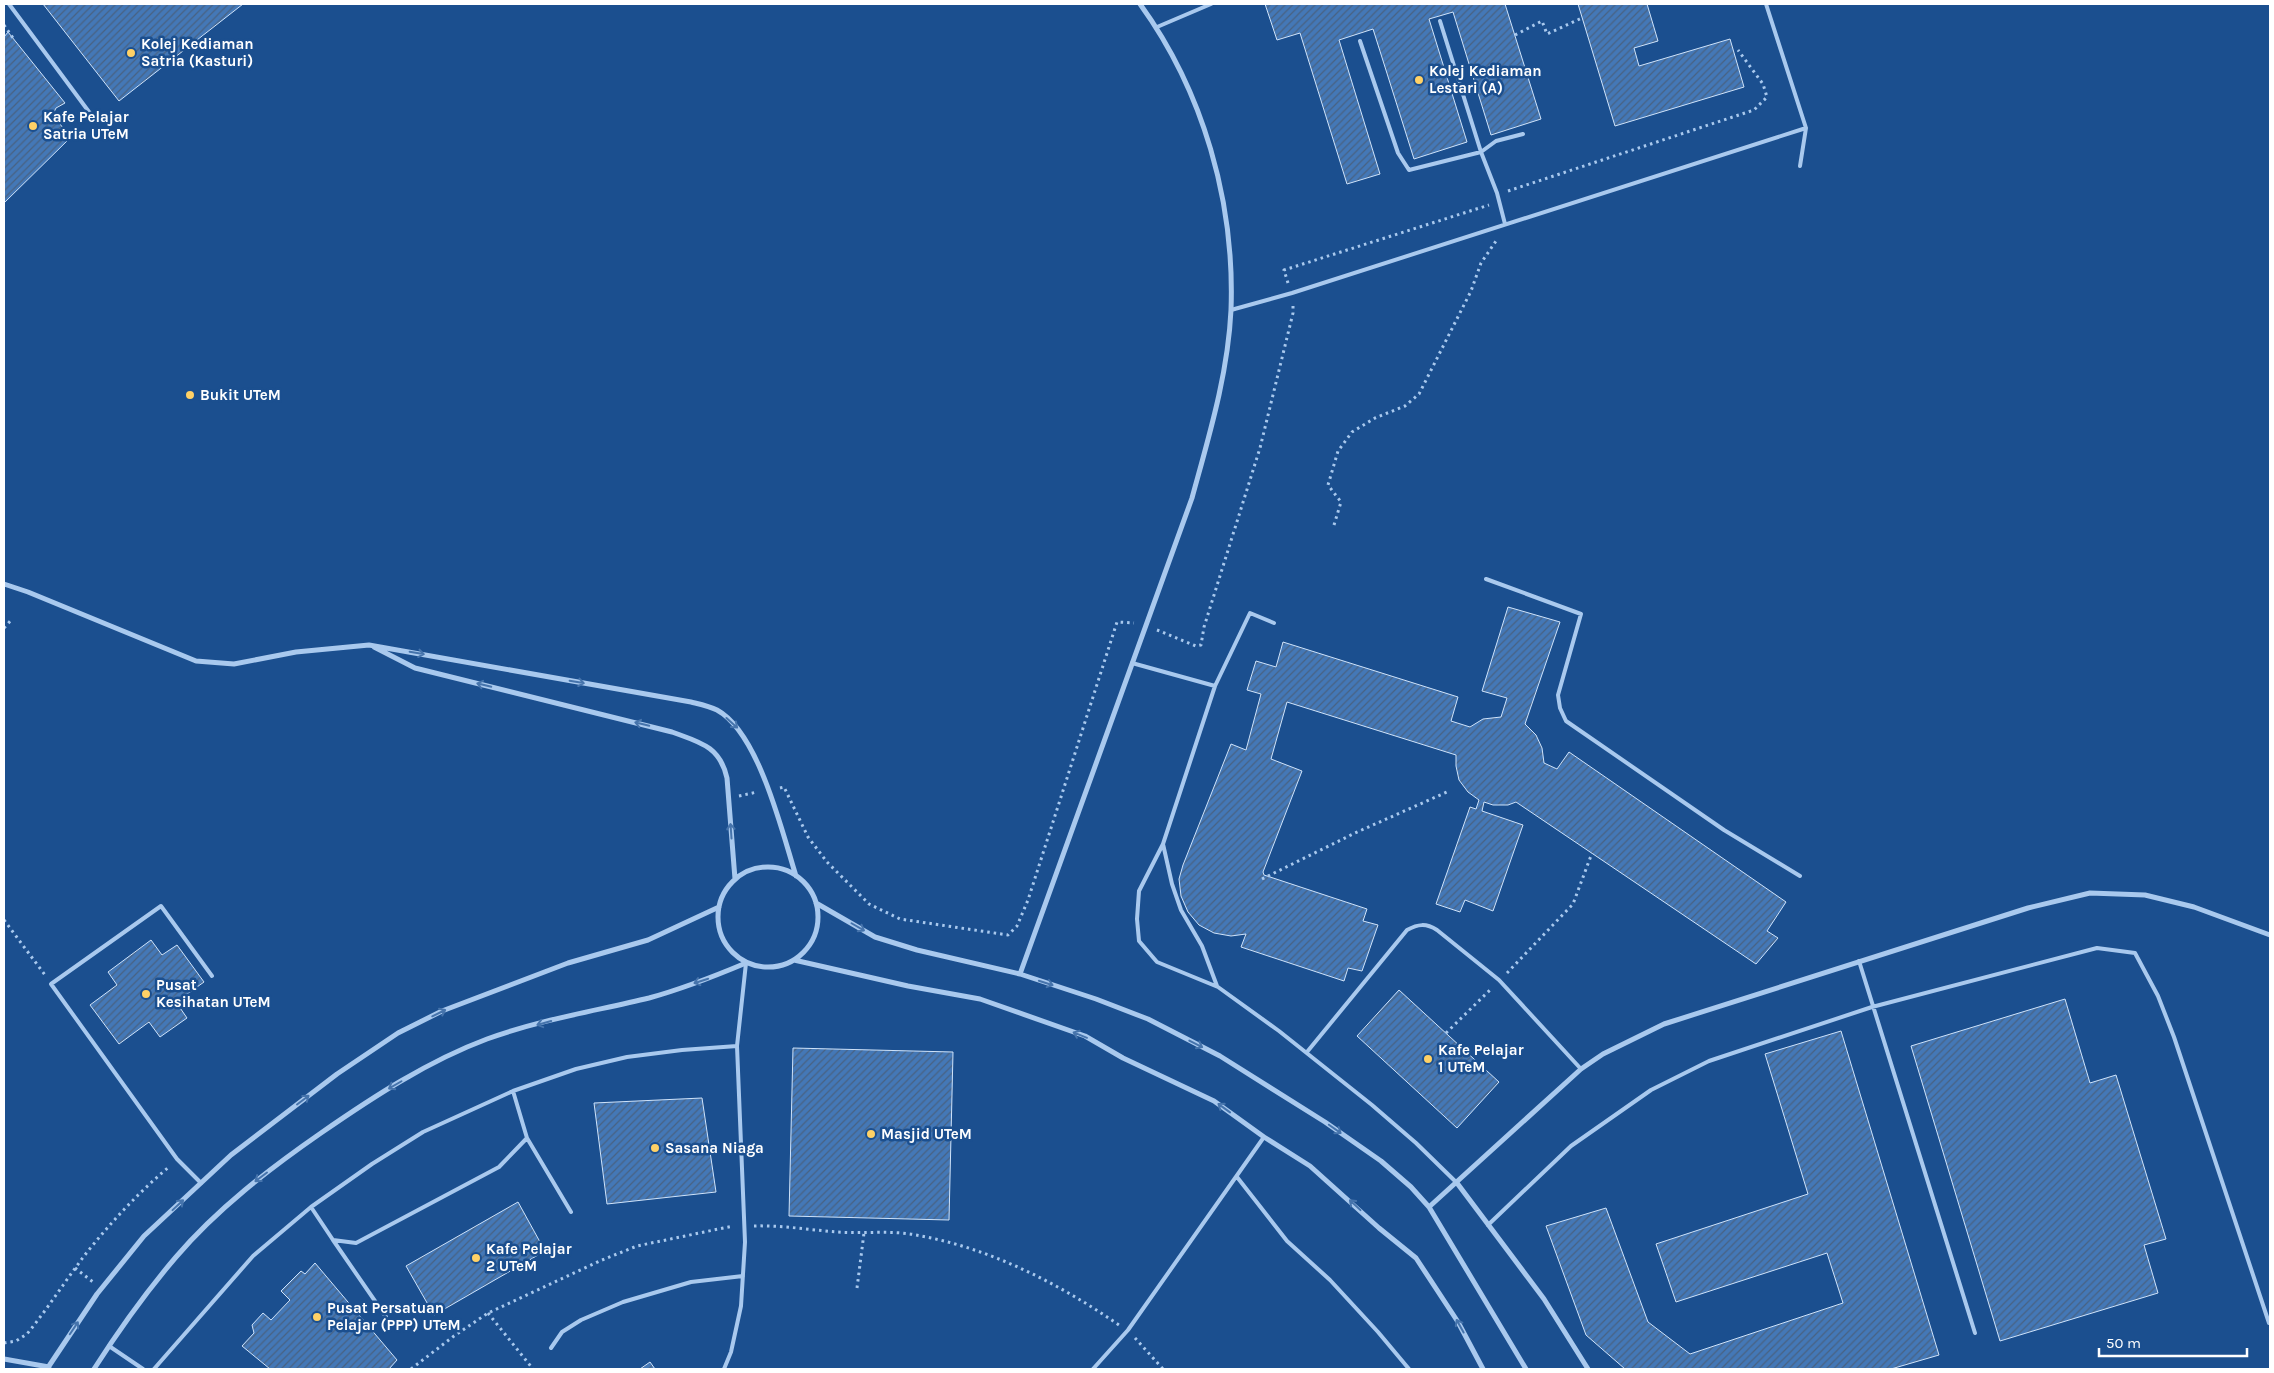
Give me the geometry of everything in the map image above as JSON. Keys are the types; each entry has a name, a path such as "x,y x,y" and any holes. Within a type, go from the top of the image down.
{"street":[{"path":"1020,974 1144,625 1192,498 1212,428 1225,361 1231,310 1230,244 1218,174 1200,115 1175,59 1157,27 1140,4"},
{"path":"4,584 28,592 196,661 234,664 296,652 369,645 691,702 717,710 741,732 768,790 796,876"},
{"path":"369,645 415,668 672,732 708,745 724,764 730,798 735,879"},
{"path":"765,867 782,869 796,876 808,888 816,902 818,919 814,935 806,949 794,960 778,967 762,967 746,963 733,953 723,940 718,924 719,907 724,892 735,879 749,870 765,867"},
{"path":"1428,1207 1457,1183 1581,1069 1603,1054 1664,1024 1858,961 2028,908 2090,893 2145,895 2194,906 2270,935"},
{"path":"816,902 875,937 917,950 1020,974 1096,999 1148,1020 1220,1056 1325,1122 1381,1161 1411,1187 1428,1207 1526,1369"},
{"path":"4,1359 48,1368 101,1288 144,1236 231,1155 329,1080 398,1033 480,995 568,963 648,940 719,907"},
{"path":"794,960 908,986 980,999 1085,1036 1123,1058 1214,1101 1264,1137 1310,1166 1379,1228 1416,1258 1458,1322 1483,1369"},
{"path":"94,1369 124,1323 177,1256 214,1219 252,1184 364,1103 431,1065 487,1039 580,1013 651,998 713,977 746,963"},
{"path":"1457,1183 1544,1299 1588,1369"}],"lane":[{"path":"9,4 94,120"},
{"path":"1157,27 1211,4"},
{"path":"1766,4 1806,128 1800,166"},
{"path":"1440,20 1481,152 1497,193 1505,224"},
{"path":"1360,41 1398,153 1408,170 1481,152 1496,141 1523,134"},
{"path":"1231,310 1292,293 1806,128"},
{"path":"1486,579 1581,614 1558,695 1560,708 1566,721 1724,830 1800,876"},
{"path":"1274,623 1250,613 1215,686 1163,844 1139,891 1137,919 1139,941 1156,962 1218,987 1306,1052 1416,1143 1457,1183"},
{"path":"1132,663 1215,686"},
{"path":"1163,844 1172,884 1181,910 1202,946 1218,987"},
{"path":"201,1183 177,1159 51,984 161,906 212,976"},
{"path":"1306,1052 1407,930 1414,926 1430,925 1499,980 1581,1069"},
{"path":"1488,1225 1571,1146 1651,1090 1709,1061 1872,1008 2098,948 2135,953 2158,996 2174,1037 2269,1323"},
{"path":"1858,961 1975,1333"},
{"path":"724,1369 731,1352 741,1306 743,1276 745,1226 737,1046 746,963"},
{"path":"154,1369 253,1256 311,1207 372,1164 423,1132 513,1090 576,1069 627,1057 737,1046"},
{"path":"513,1090 527,1138 571,1212"},
{"path":"1093,1369 1128,1330 1237,1178 1264,1137"},
{"path":"333,1240 356,1243 499,1167 527,1138"},
{"path":"1237,1178 1287,1242 1336,1287 1378,1332 1408,1369"},
{"path":"311,1207 386,1317"},
{"path":"551,1348 562,1332 581,1320 623,1302 692,1282 743,1276"},
{"path":"109,1346 143,1369"}],"path":[{"path":"1515,34 1542,21 1547,34 1582,18"},
{"path":"4,25 15,41"},
{"path":"1503,190 1508,191 1754,110 1767,97 1763,84 1738,50"},
{"path":"730,798 784,788 808,836 827,862 869,904 900,919 1008,935 1017,926 1028,900 1117,622 1124,621 1144,625 1196,646 1200,645 1260,448 1293,313 1292,293 1284,270 1489,205 1489,197"},
{"path":"1334,525 1341,502 1328,485 1338,452 1352,432 1375,418 1405,406 1419,394 1471,291 1481,263 1505,224"},
{"path":"4,628 12,619"},
{"path":"1262,880 1355,833 1447,792"},
{"path":"1446,1033 1574,904 1592,853"},
{"path":"4,920 51,984"},
{"path":"4,1342 16,1341 27,1334 75,1268 138,1193 170,1165"},
{"path":"411,1369 488,1313 561,1278 637,1246 730,1226 745,1226 864,1234 915,1234 975,1250 1048,1281 1128,1330 1163,1369"},
{"path":"857,1288 864,1234"},
{"path":"75,1268 101,1288"},
{"path":"488,1313 533,1369"}],"building":[{"name":"Kolej Kediaman Satria (Kasturi)","path":"43,4 243,4 119,101"},
{"name":"Kolej Kediaman Lestari (A)","path":"1265,4 1505,4 1541,119 1491,135 1453,12 1429,19 1467,142 1414,159 1373,29 1339,40 1380,174 1347,184 1300,33 1277,40"},
{"path":"1578,4 1647,4 1658,41 1634,48 1639,66 1730,39 1744,87 1615,126"},
{"name":"Kafe Pelajar Satria UTeM","path":"8,32 65,103 56,108 53,114 70,138 4,203 4,37"},
{"path":"1508,607 1560,622 1525,724 1536,735 1542,748 1544,763 1557,769 1569,752 1786,902 1767,931 1778,938 1756,964 1516,802 1508,805 1493,805 1484,802 1482,811 1523,825 1493,911 1465,900 1460,912 1436,904 1470,807 1476,809 1479,800 1468,792 1459,780 1456,755 1287,702 1271,759 1302,771 1263,872 1264,875 1367,909 1363,921 1378,925 1362,971 1348,968 1344,981 1241,947 1246,934 1231,936 1214,933 1199,925 1188,912 1181,896 1179,879 1231,744 1246,750 1261,694 1247,690 1256,661 1276,667 1283,642 1458,697 1451,721 1470,727 1483,719 1501,717 1507,698 1482,691"},
{"name":"Pusat Kesihatan UTeM","path":"151,940 162,955 177,945 204,982 176,1002 187,1018 160,1037 149,1022 119,1044 90,1005 117,985 108,972"},
{"name":"Kafe Pelajar 1 UTeM","path":"1399,990 1499,1082 1457,1128 1357,1036"},
{"path":"2065,999 2090,1083 2116,1075 2166,1239 2144,1245 2158,1293 2000,1341 1911,1046"},
{"path":"1841,1031 1939,1355 1891,1369 1625,1369 1586,1335 1546,1226 1606,1208 1648,1322 1690,1354 1843,1303 1827,1253 1676,1302 1656,1244 1808,1194 1765,1054"},
{"name":"Masjid UTeM","path":"793,1048 953,1052 949,1220 789,1216"},
{"name":"Sasana Niaga","path":"702,1098 716,1192 607,1204 594,1103"},
{"name":"Kafe Pelajar 2 UTeM","path":"518,1202 545,1251 434,1315 406,1266"},
{"name":"Pusat Persatuan Pelajar (PPP) UTeM","path":"315,1263 397,1360 389,1369 270,1369 242,1346 254,1333 252,1325 263,1313 271,1320 290,1300 281,1291 301,1271 305,1274"},
{"path":"650,1362 655,1369 640,1369"}],"place":[{"name":"Kolej Kediaman Satria (Kasturi)","path":"131,53"},
{"name":"Kolej Kediaman Lestari (A)","path":"1419,80"},
{"name":"Kafe Pelajar Satria UTeM","path":"33,126"},
{"name":"Bukit UTeM","path":"190,395"},
{"name":"Pusat Kesihatan UTeM","path":"146,994"},
{"name":"Kafe Pelajar 1 UTeM","path":"1428,1059"},
{"name":"Masjid UTeM","path":"871,1134"},
{"name":"Sasana Niaga","path":"655,1148"},
{"name":"Kafe Pelajar 2 UTeM","path":"476,1258"},
{"name":"Pusat Persatuan Pelajar (PPP) UTeM","path":"317,1317"}]}
